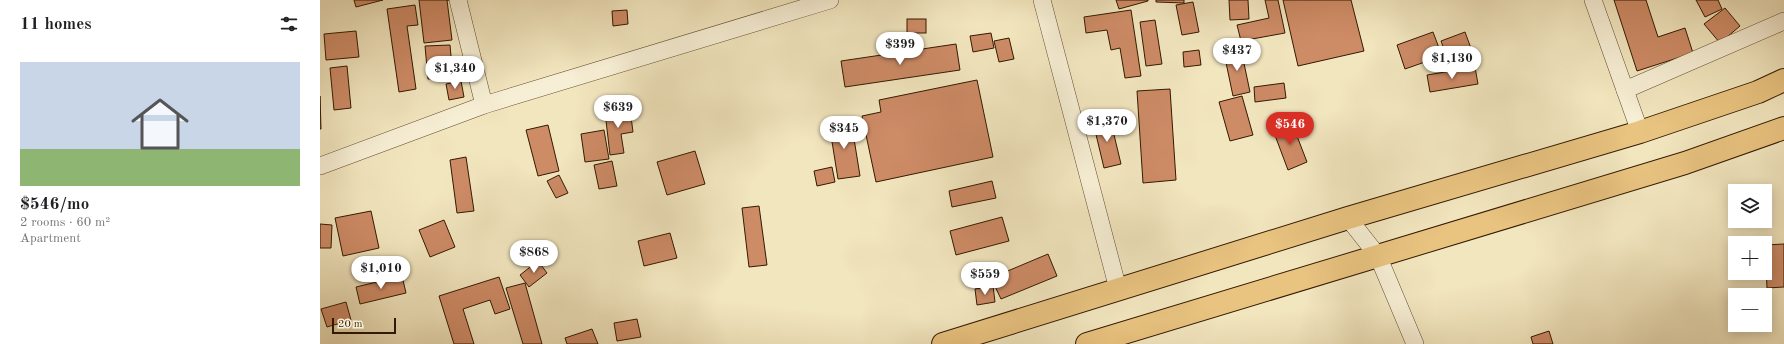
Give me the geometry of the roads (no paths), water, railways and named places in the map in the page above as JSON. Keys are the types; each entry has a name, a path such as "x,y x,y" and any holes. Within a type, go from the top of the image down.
{"highway":[{"path":"943,344 1348,218 1640,132 1758,92 1784,80"},
{"path":"1087,344 1124,338 1378,256 1686,163 1784,128"}],"street":[{"path":"458,0 484,105"},
{"path":"320,166 484,105 830,0"},
{"path":"1042,0 1118,289"},
{"path":"1593,0 1640,132"},
{"path":"1625,90 1784,21"},
{"path":"1348,218 1378,256 1415,344"}]}
